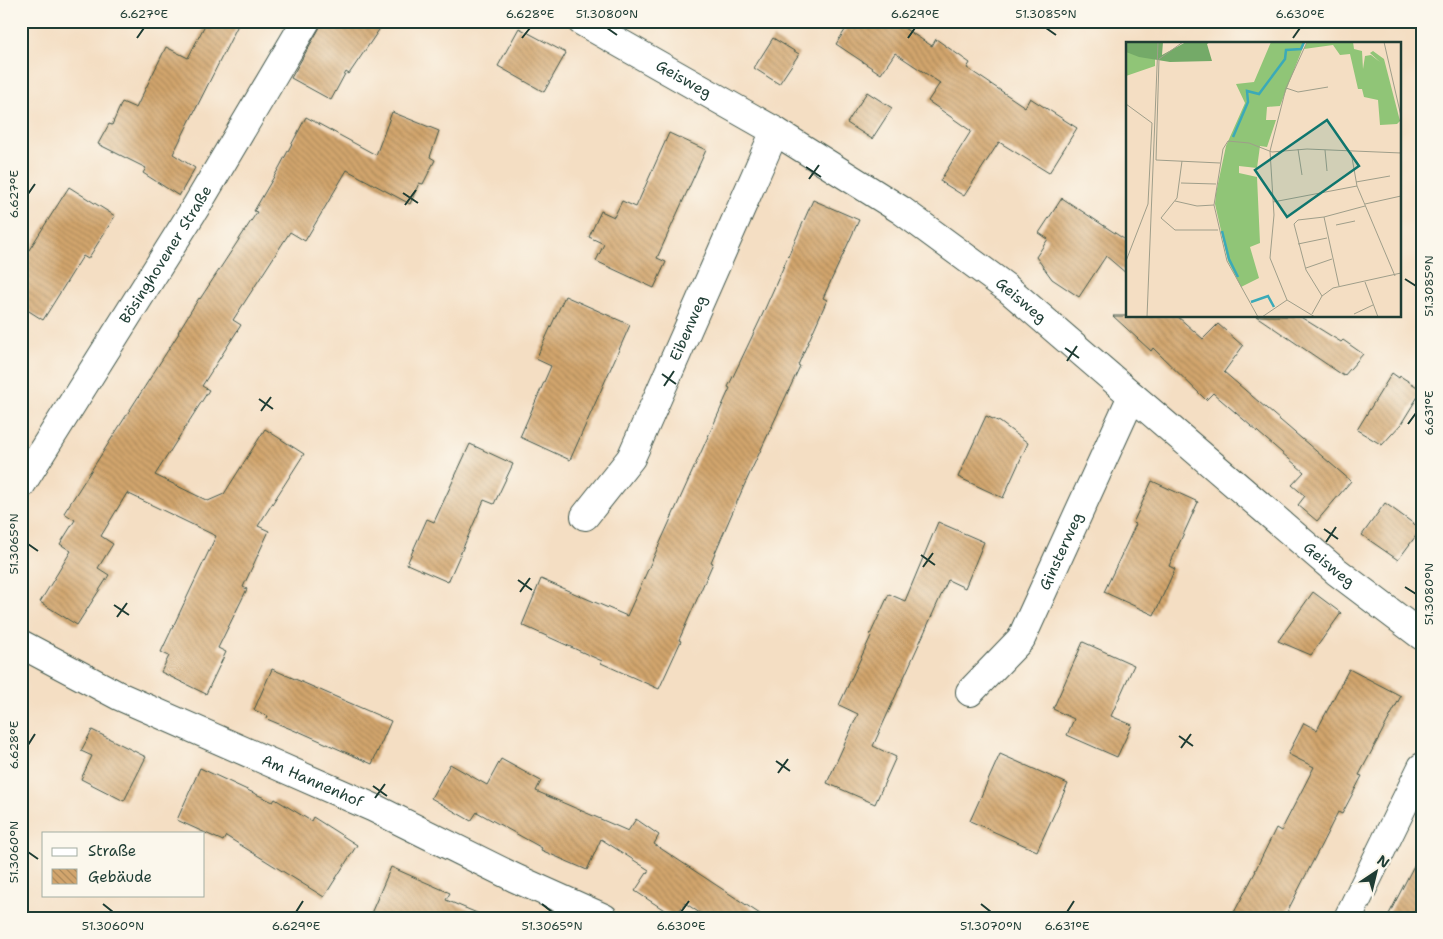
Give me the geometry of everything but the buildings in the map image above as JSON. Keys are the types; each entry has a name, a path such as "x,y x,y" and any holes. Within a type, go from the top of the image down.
{"street":[{"name":"Bösinghovener Straße","path":"21,485 197,205 306,21"},
{"name":"Geisweg","path":"581,21 775,131 901,210 1008,288 1336,571 1422,636"},
{"name":"Eibenweg","path":"585,516 630,458 775,131"},
{"name":"Ginsterweg","path":"970,692 1021,639 1132,396"},
{"name":"Am Hannenhof","path":"21,644 118,696 374,808 515,878 604,918"},
{"path":"1348,918 1422,767"}]}
